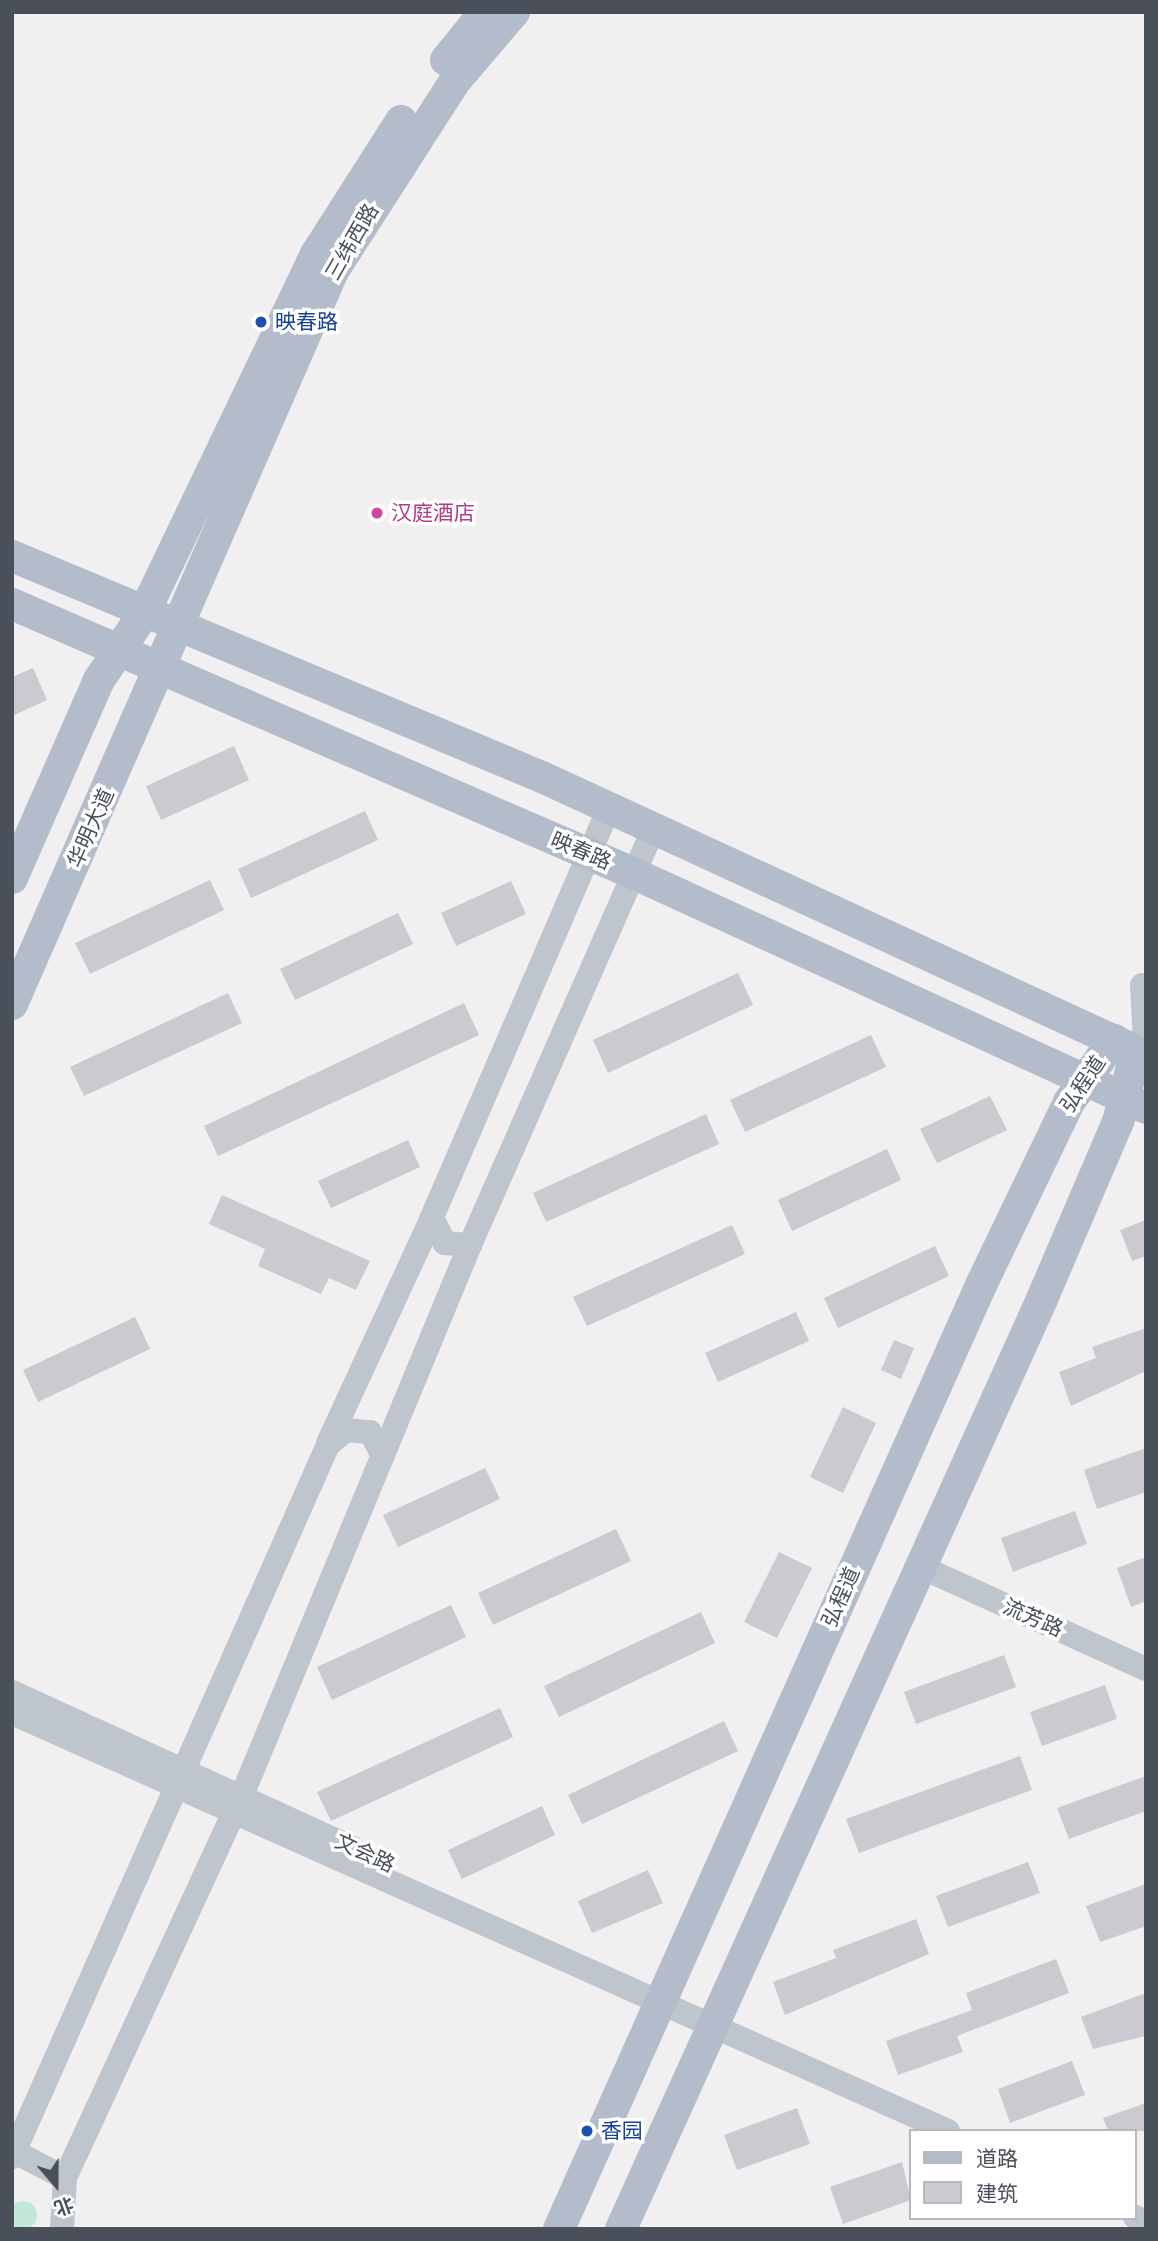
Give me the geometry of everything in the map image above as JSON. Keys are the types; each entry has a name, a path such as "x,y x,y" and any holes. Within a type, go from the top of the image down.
{"main road":[{"name":"三纬西路","path":"132,632 316,254 424,89 485,12"},
{"name":"三纬西路","path":"165,650 333,271 455,81 514,12"},
{"name":"映春路","path":"12,556 165,650 590,855 1132,1069"},
{"name":"映春路","path":"12,604 132,632 165,650 609,808 654,828 1132,1069"},
{"path":"12,878 99,680 132,632"},
{"name":"华明大道","path":"12,1004 165,650"},
{"name":"弘程道","path":"559,2229 1050,1140 1132,1069"},
{"name":"弘程道","path":"621,2229 712,2022 921,1567 1102,1159 1132,1069"}],"street":[{"path":"65,2178 14,2154 328,1445 432,1218 609,808"},
{"path":"72,2226 65,2178 237,1805 470,1245 654,828"},
{"name":"弘程道","path":"1132,1069 1144,981"},
{"path":"432,1218 445,1243 470,1245"},
{"path":"328,1445 345,1430 370,1432 383,1455"},
{"name":"流芳路","path":"921,1567 1146,1669"},
{"name":"文会路","path":"12,1692 181,1779 944,2129"},
{"name":"文会路","path":"12,1713 181,1779"}],"green space":[{"path":"23,2201 33,2205 37,2215 33,2225 23,2229 13,2225 9,2215 13,2205"}],"building":[{"path":"33,668 47,700 12,716 12,677"},
{"path":"234,746 249,780 161,820 146,786"},
{"path":"365,811 378,840 251,898 238,869"},
{"path":"210,880 224,910 90,974 75,943"},
{"path":"511,881 526,914 456,946 441,913"},
{"path":"398,913 413,944 295,1000 280,969"},
{"path":"738,973 753,1005 608,1073 593,1040"},
{"path":"228,993 242,1023 84,1096 70,1067"},
{"path":"464,1003 479,1035 218,1156 204,1126"},
{"path":"871,1035 886,1067 745,1132 730,1100"},
{"path":"990,1096 1007,1130 937,1163 920,1129"},
{"path":"706,1114 719,1144 546,1222 533,1193"},
{"path":"408,1140 420,1167 331,1208 318,1181"},
{"path":"887,1149 901,1180 792,1231 778,1200"},
{"path":"222,1195 370,1261 356,1290 329,1278 321,1294 258,1266 265,1249 209,1224"},
{"path":"1146,1220 1146,1256 1132,1261 1120,1230"},
{"path":"732,1225 745,1254 587,1326 573,1297"},
{"path":"935,1246 949,1276 838,1328 824,1298"},
{"path":"796,1312 809,1341 718,1382 705,1353"},
{"path":"135,1317 150,1349 38,1402 23,1370"},
{"path":"1146,1328 1146,1371 1071,1406 1059,1372 1096,1358 1092,1347"},
{"path":"894,1340 914,1348 901,1379 881,1370"},
{"path":"843,1407 876,1423 843,1493 810,1477"},
{"path":"1146,1448 1146,1492 1097,1509 1084,1470"},
{"path":"485,1468 500,1499 398,1547 383,1515"},
{"path":"1075,1511 1087,1544 1013,1572 1001,1538"},
{"path":"616,1529 631,1561 493,1625 478,1593"},
{"path":"779,1552 812,1568 777,1638 744,1622"},
{"path":"1146,1557 1146,1601 1131,1607 1117,1568"},
{"path":"451,1605 466,1637 332,1700 317,1667"},
{"path":"701,1612 715,1643 559,1717 544,1686"},
{"path":"1004,1655 1016,1687 916,1724 904,1692"},
{"path":"1105,1685 1117,1719 1042,1746 1030,1712"},
{"path":"500,1708 513,1737 331,1821 317,1792"},
{"path":"724,1721 738,1751 582,1824 568,1795"},
{"path":"1020,1756 1032,1790 859,1853 846,1819"},
{"path":"1146,1776 1146,1811 1069,1839 1057,1808"},
{"path":"542,1806 555,1835 462,1879 448,1850"},
{"path":"1028,1862 1040,1893 948,1927 936,1896"},
{"path":"648,1870 663,1903 592,1933 578,1901"},
{"path":"1146,1884 1146,1926 1100,1942 1086,1906"},
{"path":"916,1919 929,1954 785,2015 773,1982 836,1958 833,1950"},
{"path":"1056,1959 1069,1993 957,2036 963,2052 898,2075 886,2041 972,2010 966,1993"},
{"path":"1146,1993 1146,2036 1093,2049 1081,2017"},
{"path":"1072,2061 1085,2095 1010,2123 998,2089"},
{"path":"1146,2103 1146,2131 1107,2129 1103,2118"},
{"path":"797,2108 810,2144 737,2170 724,2135"},
{"path":"902,2162 909,2201 843,2224 830,2187"}],"place":[{"name":"映春路","path":"261,322"},
{"name":"汉庭酒店","path":"377,513"},
{"name":"香园","path":"587,2131"}]}
